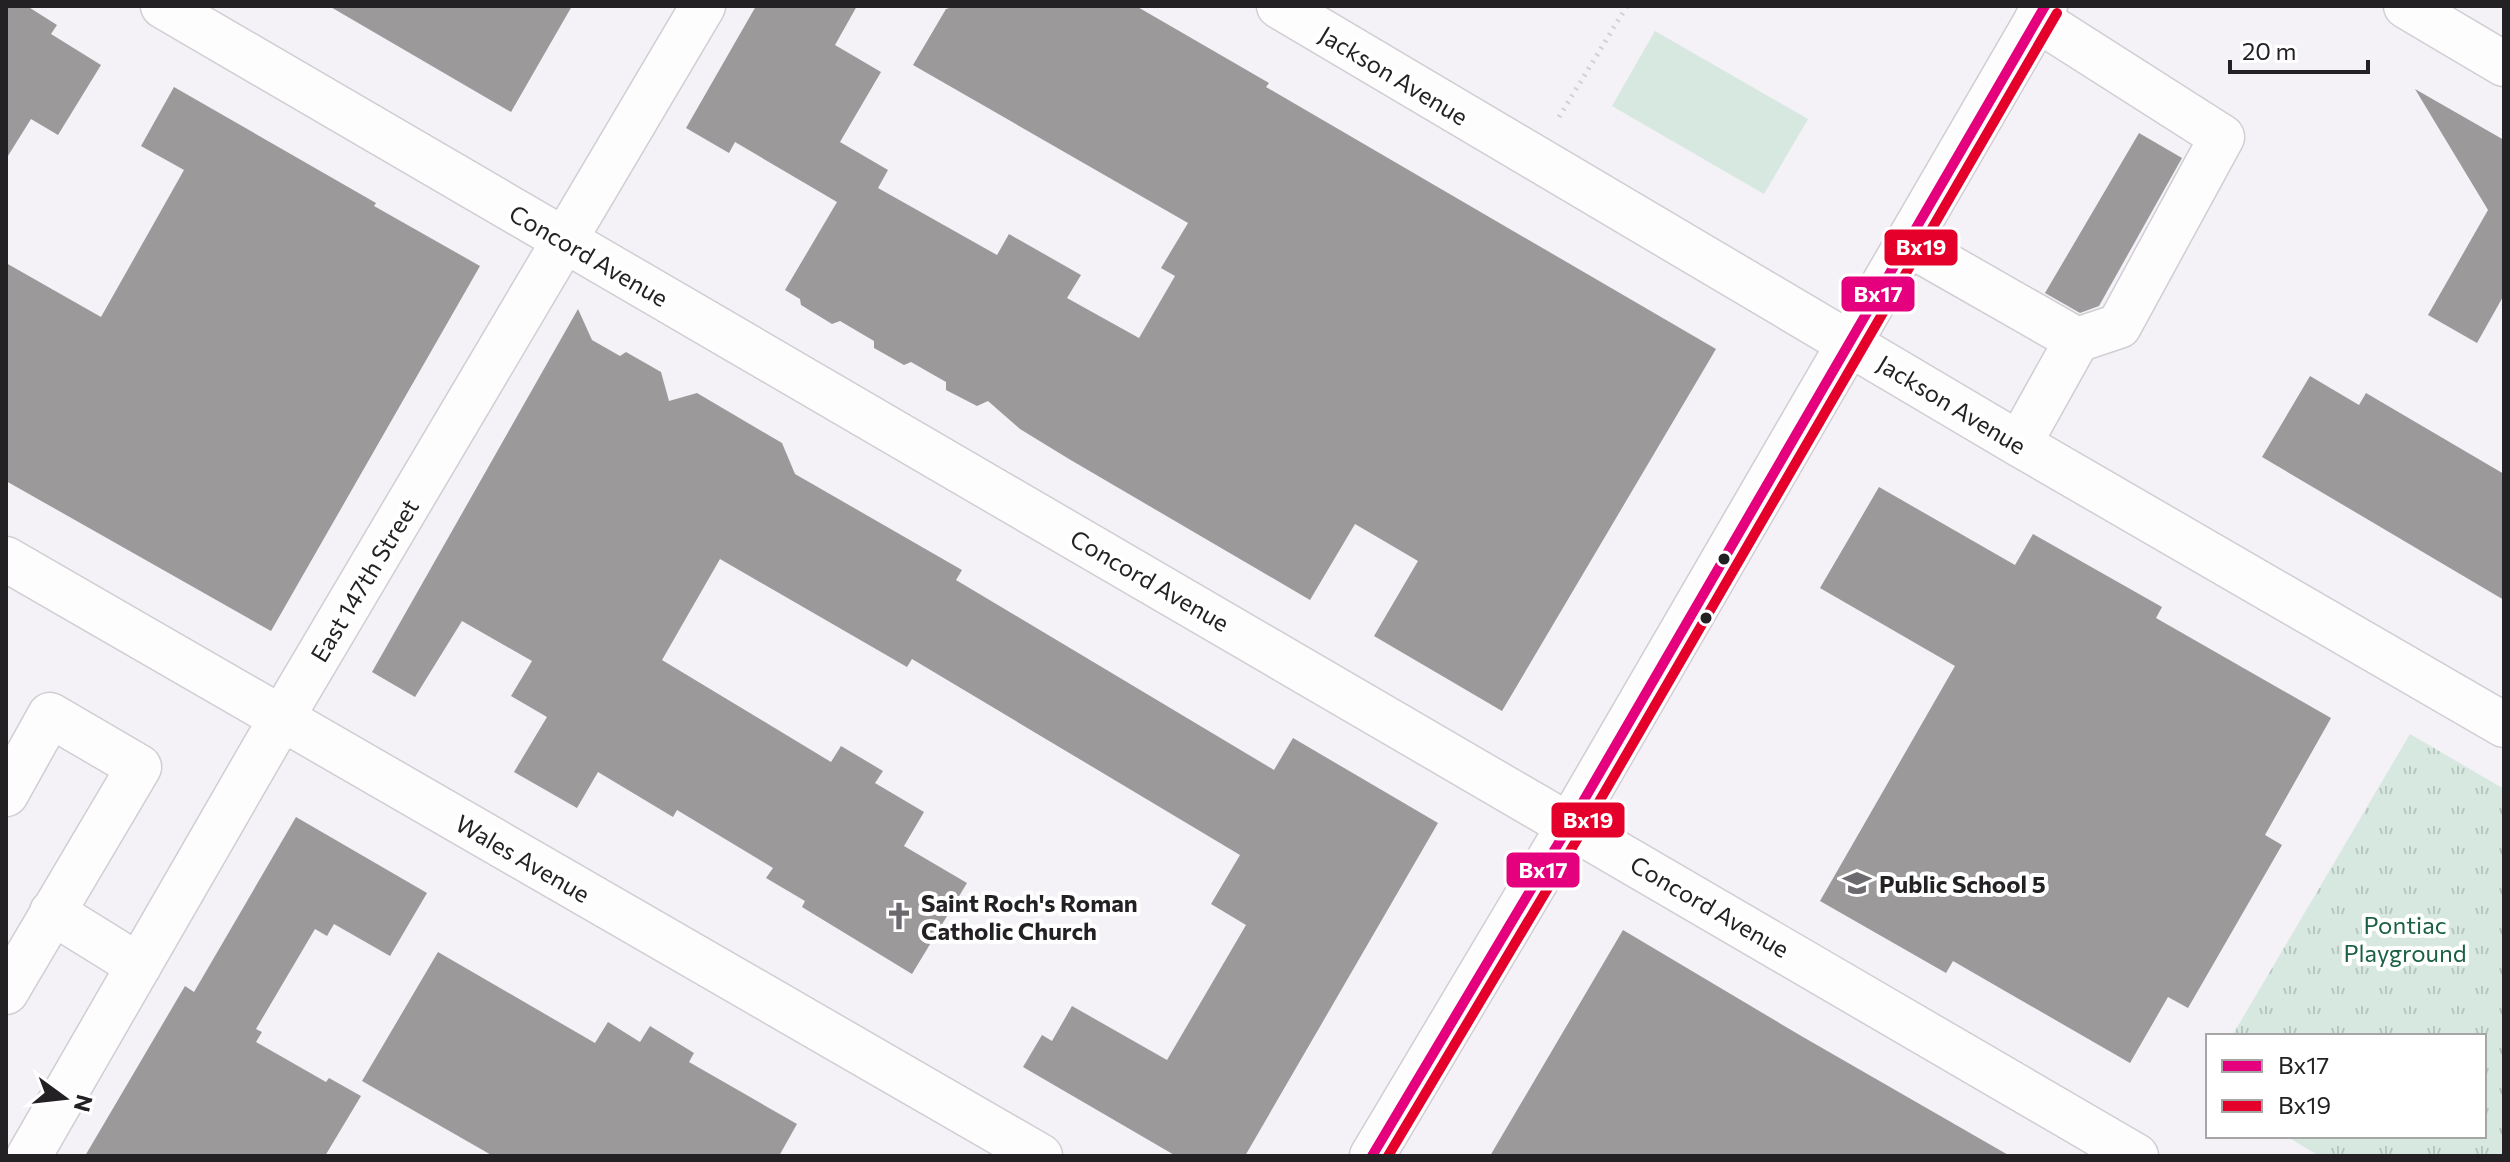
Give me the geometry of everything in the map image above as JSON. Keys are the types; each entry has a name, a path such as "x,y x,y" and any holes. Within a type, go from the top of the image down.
{"street":[{"name":"Concord Avenue","path":"163,6 1570,824 2118,1152"},
{"name":"East 147th Street","path":"29,1156 281,719 703,6"},
{"name":"Jackson Avenue","path":"1279,6 2019,444 2504,725"},
{"path":"2406,6 2504,64"},
{"path":"1372,1156 1570,824 2041,13 2222,137 2119,326 2077,340 2019,444"},
{"path":"1907,243 2077,340"},
{"name":"Wales Avenue","path":"6,559 1040,1156"},
{"path":"6,794 50,715 139,767 52,912 12,967"},
{"path":"52,912 139,966"}],"path":[{"path":"1558,118 1627,6"}],"green space":[{"path":"1655,31 1808,119 1764,194 1612,106"},
{"name":"Pontiac Playground","path":"2410,734 2504,789 2504,1156 2319,1156 2289,1138 2486,1138 2486,1034 2233,1034"}],"building":[{"path":"6,6 27,6 57,25 51,34 101,65 58,135 31,119 6,159"},
{"path":"329,6 572,6 511,112"},
{"path":"756,6 857,6 835,45 881,72 840,142 888,170 878,188 997,255 1009,234 1081,275 1067,298 1139,338 1175,276 1161,268 1188,223 913,65 946,9 956,6 1136,6 1269,83 1266,87 1716,349 1502,711 1374,636 1418,561 1355,524 1310,600 1020,429 988,401 977,406 946,390 946,382 911,362 904,365 874,348 874,341 840,321 832,324 801,305 800,299 785,290 837,202 735,142 729,153 686,128"},
{"path":"174,87 480,266 271,631 6,481 6,263 101,317 184,170 141,146"},
{"path":"2415,89 2504,140 2504,295 2477,343 2428,315 2488,210"},
{"path":"2139,133 2182,158 2099,306 2080,313 2045,293"},
{"path":"578,309 592,340 620,356 626,352 661,372 669,401 697,393 782,443 795,474 962,570 956,580 1274,770 1293,738 1438,823 1245,1156 1176,1156 1023,1067 1042,1035 1052,1041 1072,1006 1167,1060 1246,925 1211,904 1240,855 912,659 907,667 720,559 662,660 831,762 841,746 883,771 875,783 924,812 904,846 967,883 912,974 802,907 805,901 766,878 773,868 677,810 673,817 598,772 577,808 514,772 547,717 511,696 532,661 462,621 415,697 372,672"},
{"path":"2310,376 2359,405 2366,393 2504,474 2504,600 2262,457"},
{"path":"1879,487 2015,565 2033,534 2162,607 2156,618 2331,718 2265,835 2282,845 2188,1008 2168,997 2130,1063 1953,961 1946,973 1820,901 1955,666 1820,588"},
{"path":"296,817 427,893 390,956 334,924 327,936 315,929 256,1029 262,1032 256,1042 326,1082 329,1078 361,1096 325,1156 85,1156 185,986 194,992"},
{"path":"1623,930 1803,1037 2010,1156 1490,1156"},
{"path":"438,952 595,1043 608,1022 640,1042 650,1026 694,1053 689,1062 797,1124 779,1156 493,1156 362,1081"}],"transit line":[{"name":"Bx17","path":"1372,1156 1570,824 2045,6"},
{"name":"Bx19","path":"1388,1156 1582,831 2057,13"}],"place":[{"name":"Public School 5","path":"1857,883"},
{"name":"Saint Roch's Roman Catholic Church","path":"899,916"}]}
